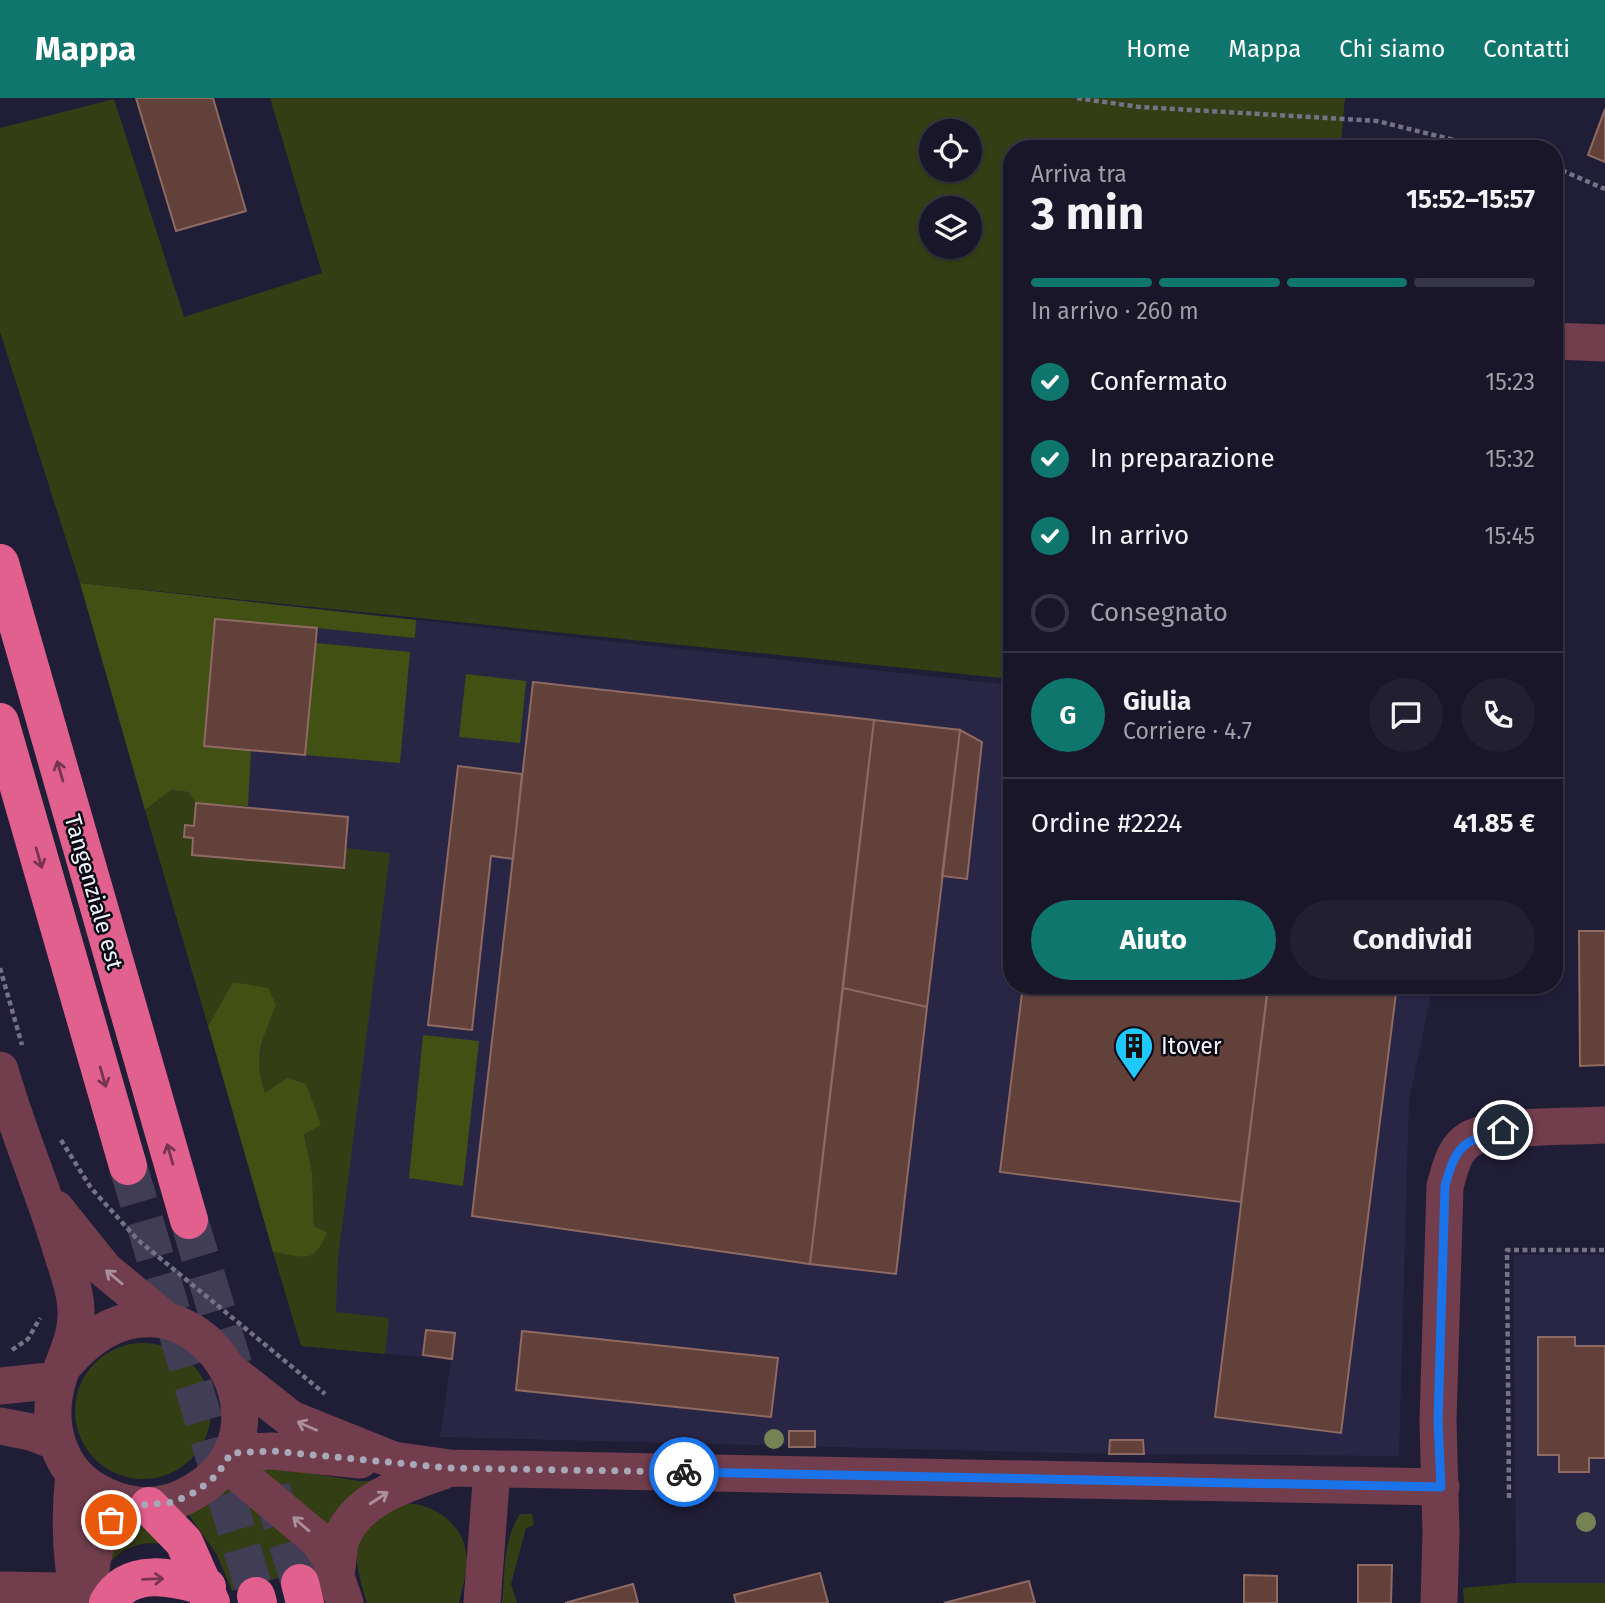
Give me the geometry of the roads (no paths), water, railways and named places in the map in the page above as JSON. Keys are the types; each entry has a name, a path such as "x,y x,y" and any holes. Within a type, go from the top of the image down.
{"highway":[{"name":"Tangenziale est","path":"0,563 189,1220"},
{"name":"Tangenziale est","path":"0,722 128,1166"},
{"path":"141,1506 184,1542 209,1595"},
{"path":"89,1599 115,1592 132,1580 156,1577 209,1595"}],"street":[{"path":"1563,341 1605,343"},
{"path":"12,1061 44,1195 72,1284 77,1311 75,1337 53,1400 65,1457 71,1566 89,1599"},
{"path":"1439,1603 1441,1487 1438,1421 1445,1186 1454,1156 1469,1139 1503,1130 1605,1125"},
{"path":"44,1195 105,1270 167,1321"},
{"path":"0,1386 62,1371 85,1341 110,1326 138,1319 167,1321 193,1331 215,1348 230,1371 239,1398 239,1426 228,1458 197,1491 174,1502 141,1506 111,1520 99,1538 92,1558 89,1599"},
{"path":"230,1371 291,1419 393,1460"},
{"path":"0,1426 31,1432 65,1457 91,1489 111,1500 141,1506"},
{"path":"228,1458 272,1451 349,1461 393,1460 450,1468 1441,1487"},
{"path":"228,1458 317,1539 341,1589"},
{"path":"341,1589 341,1542 361,1510 393,1489 450,1468"},
{"path":"482,1603 492,1469"},
{"path":"0,1590 61,1591 89,1599"}],"tunnel":[{"path":"128,1166 256,1596"},
{"path":"189,1220 240,1387"},
{"path":"271,1488 300,1583"}],"place":[{"name":"Itover","path":"1134,1080"}]}
